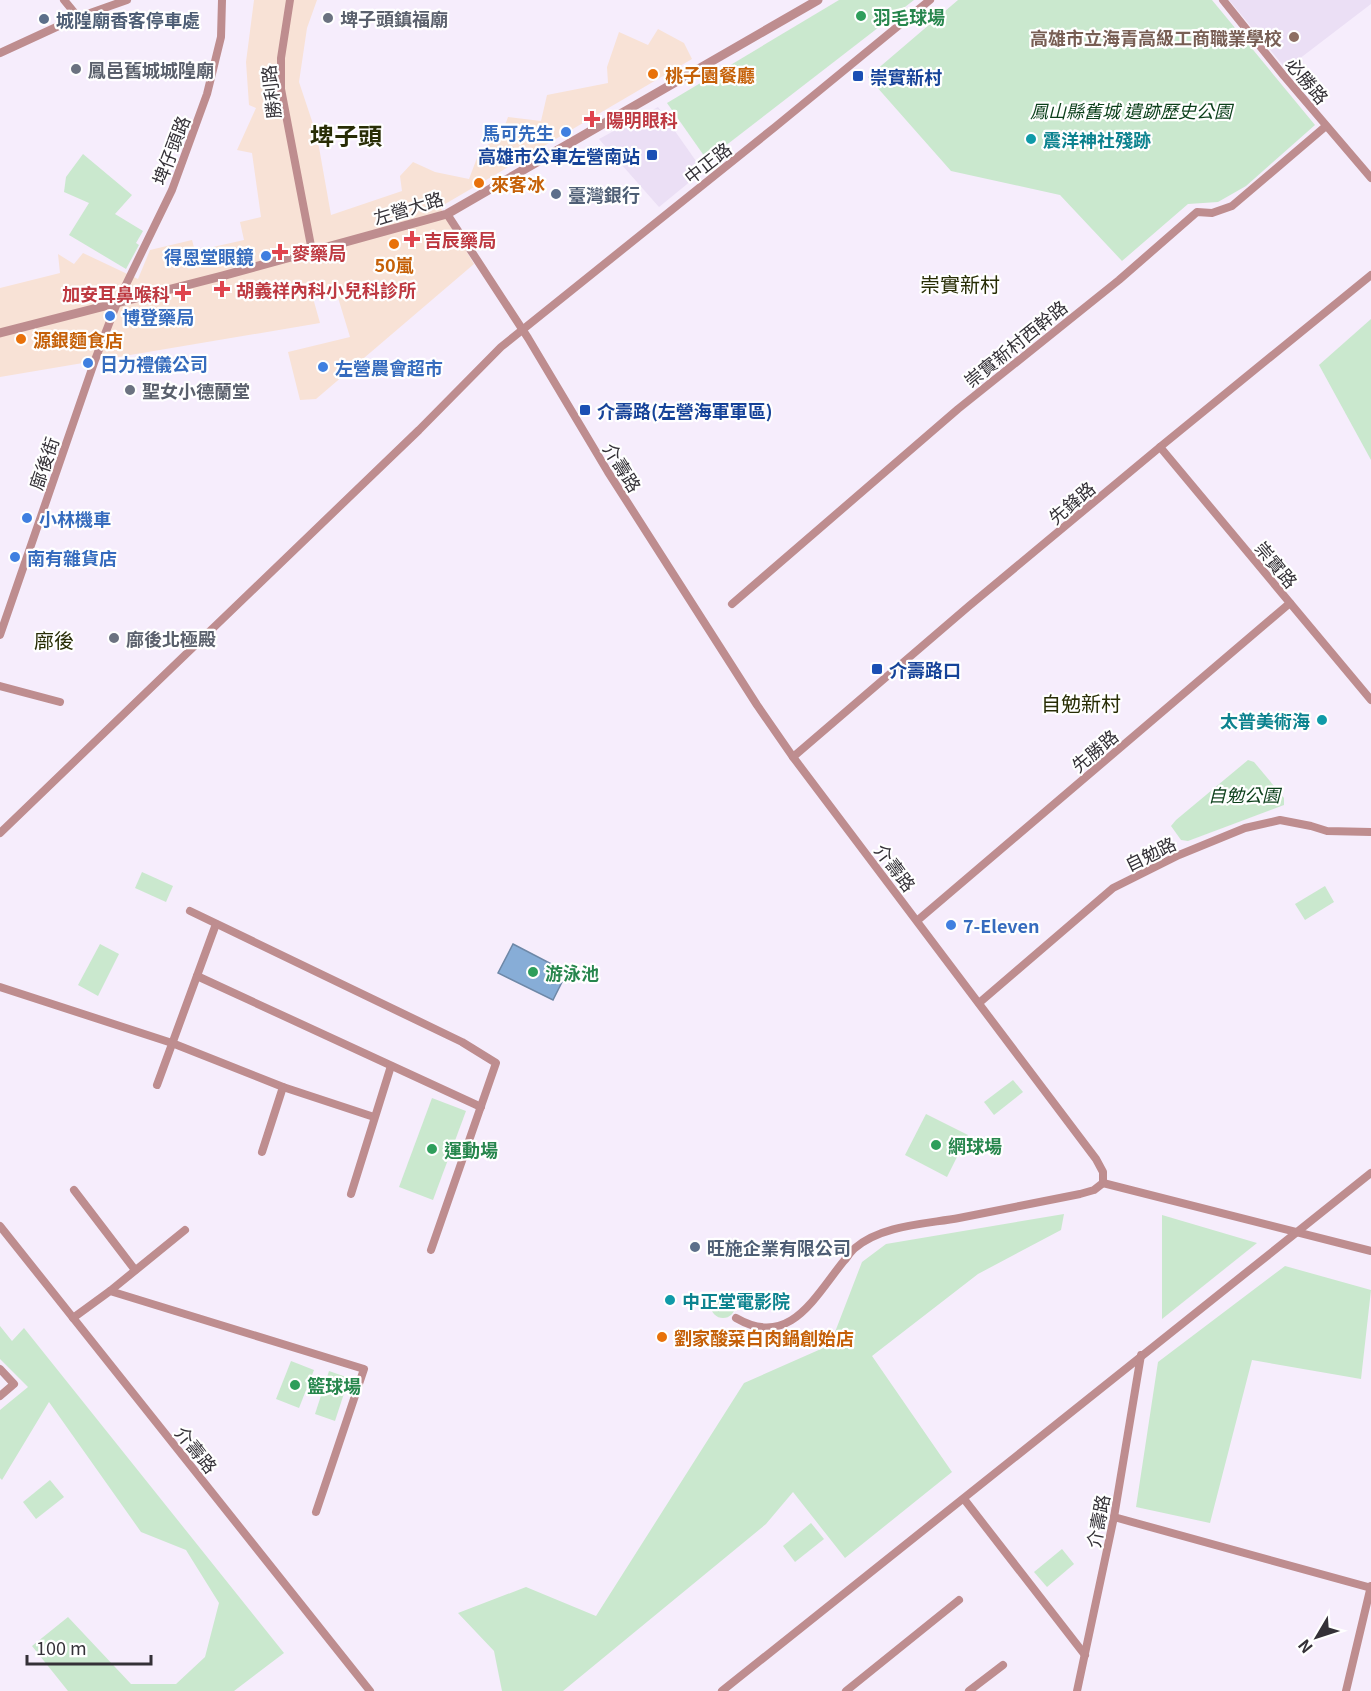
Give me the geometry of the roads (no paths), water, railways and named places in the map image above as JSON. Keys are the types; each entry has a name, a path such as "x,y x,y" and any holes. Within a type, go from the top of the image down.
{"street":[{"path":"64,0 78,17"},
{"path":"0,53 78,17 128,0"},
{"name":"埤仔頭路","path":"117,303 172,190 207,94 221,38 222,0"},
{"name":"勝利路","path":"290,0 281,58 281,89 312,251"},
{"name":"左營大路","path":"0,333 447,214 818,0"},
{"name":"中正路","path":"0,833 522,328 766,135 930,0"},
{"name":"必勝路","path":"1223,0 1371,178"},
{"name":"崇實新村西幹路","path":"732,604 975,395 1119,280 1197,212 1212,213 1232,206 1326,126"},
{"name":"介壽路","path":"447,214 522,328 608,472 757,705 793,757 1096,1159 1103,1172 1103,1183"},
{"name":"先鋒路","path":"793,757 969,606 1371,275"},
{"name":"廍後街","path":"0,635 95,360 117,303"},
{"name":"崇實路","path":"1160,447 1371,700"},
{"name":"先勝路","path":"918,920 1290,603"},
{"path":"0,686 60,702"},
{"name":"自勉路","path":"979,1003 1113,888 1179,855 1245,828 1280,820 1327,831 1371,832"},
{"path":"190,911 462,1042 496,1063 431,1250"},
{"path":"157,1085 216,924"},
{"path":"197,976 480,1107"},
{"path":"0,987 172,1043 283,1087 374,1117"},
{"path":"351,1194 391,1066"},
{"path":"262,1152 283,1087"},
{"path":"722,1691 1371,1173"},
{"path":"736,1318 761,1328 778,1327 797,1318 854,1248 888,1231 1080,1194 1094,1190 1103,1183 1371,1251"},
{"path":"74,1190 135,1270"},
{"name":"介壽路","path":"0,1226 370,1691"},
{"path":"73,1318 110,1291 184,1230"},
{"path":"110,1291 364,1369 316,1512"},
{"name":"介壽路","path":"1077,1691 1114,1517 1141,1355"},
{"path":"0,1369 14,1384 0,1396"},
{"path":"964,1499 1085,1655"},
{"path":"1114,1517 1371,1587 1346,1691"},
{"path":"846,1691 959,1600"},
{"path":"969,1691 1003,1665"}],"water":[{"name":"游泳池","path":"513,944 567,972 553,1000 498,973"}],"place":[{"name":"羽毛球場","path":"861,16"},
{"name":"埤子頭鎮福廟","path":"328,18"},
{"name":"城隍廟香客停車處","path":"44,19"},
{"name":"高雄市立海青高級工商職業學校","path":"1294,37"},
{"name":"鳳邑舊城城隍廟","path":"76,69"},
{"name":"桃子園餐廳","path":"653,74"},
{"name":"崇實新村","path":"858,76"},
{"name":"陽明眼科","path":"592,119"},
{"name":"馬可先生","path":"566,132"},
{"name":"震洋神社殘跡","path":"1031,139"},
{"name":"高雄市公車左營南站","path":"652,155"},
{"name":"來客冰","path":"479,183"},
{"name":"臺灣銀行","path":"556,194"},
{"name":"吉辰藥局","path":"412,239"},
{"name":"50嵐","path":"394,244"},
{"name":"麥藥局","path":"280,252"},
{"name":"得恩堂眼鏡","path":"266,256"},
{"name":"胡義祥內科小兒科診所","path":"222,289"},
{"name":"加安耳鼻喉科","path":"183,293"},
{"name":"博登藥局","path":"110,316"},
{"name":"源銀麵食店","path":"21,339"},
{"name":"日力禮儀公司","path":"88,363"},
{"name":"左營農會超市","path":"323,367"},
{"name":"聖女小德蘭堂","path":"130,390"},
{"name":"介壽路(左營海軍軍區)","path":"585,410"},
{"name":"小林機車","path":"27,518"},
{"name":"南有雜貨店","path":"15,557"},
{"name":"廍後北極殿","path":"114,638"},
{"name":"介壽路口","path":"877,669"},
{"name":"太普美術海","path":"1322,720"},
{"name":"7-Eleven","path":"951,925"},
{"name":"游泳池","path":"533,972"},
{"name":"網球場","path":"936,1145"},
{"name":"運動場","path":"432,1149"},
{"name":"旺施企業有限公司","path":"695,1247"},
{"name":"中正堂電影院","path":"670,1300"},
{"name":"劉家酸菜白肉鍋創始店","path":"662,1337"},
{"name":"籃球場","path":"295,1385"}],"district":[{"name":"埤子頭","path":"346,134"},
{"name":"崇實新村","path":"960,283"},
{"name":"廍後","path":"54,639"},
{"name":"自勉新村","path":"1081,702"}],"park label":[{"name":"鳳山縣舊城 遺跡歷史公園","path":"1131,110"},
{"name":"自勉公園","path":"1244,794"}]}
